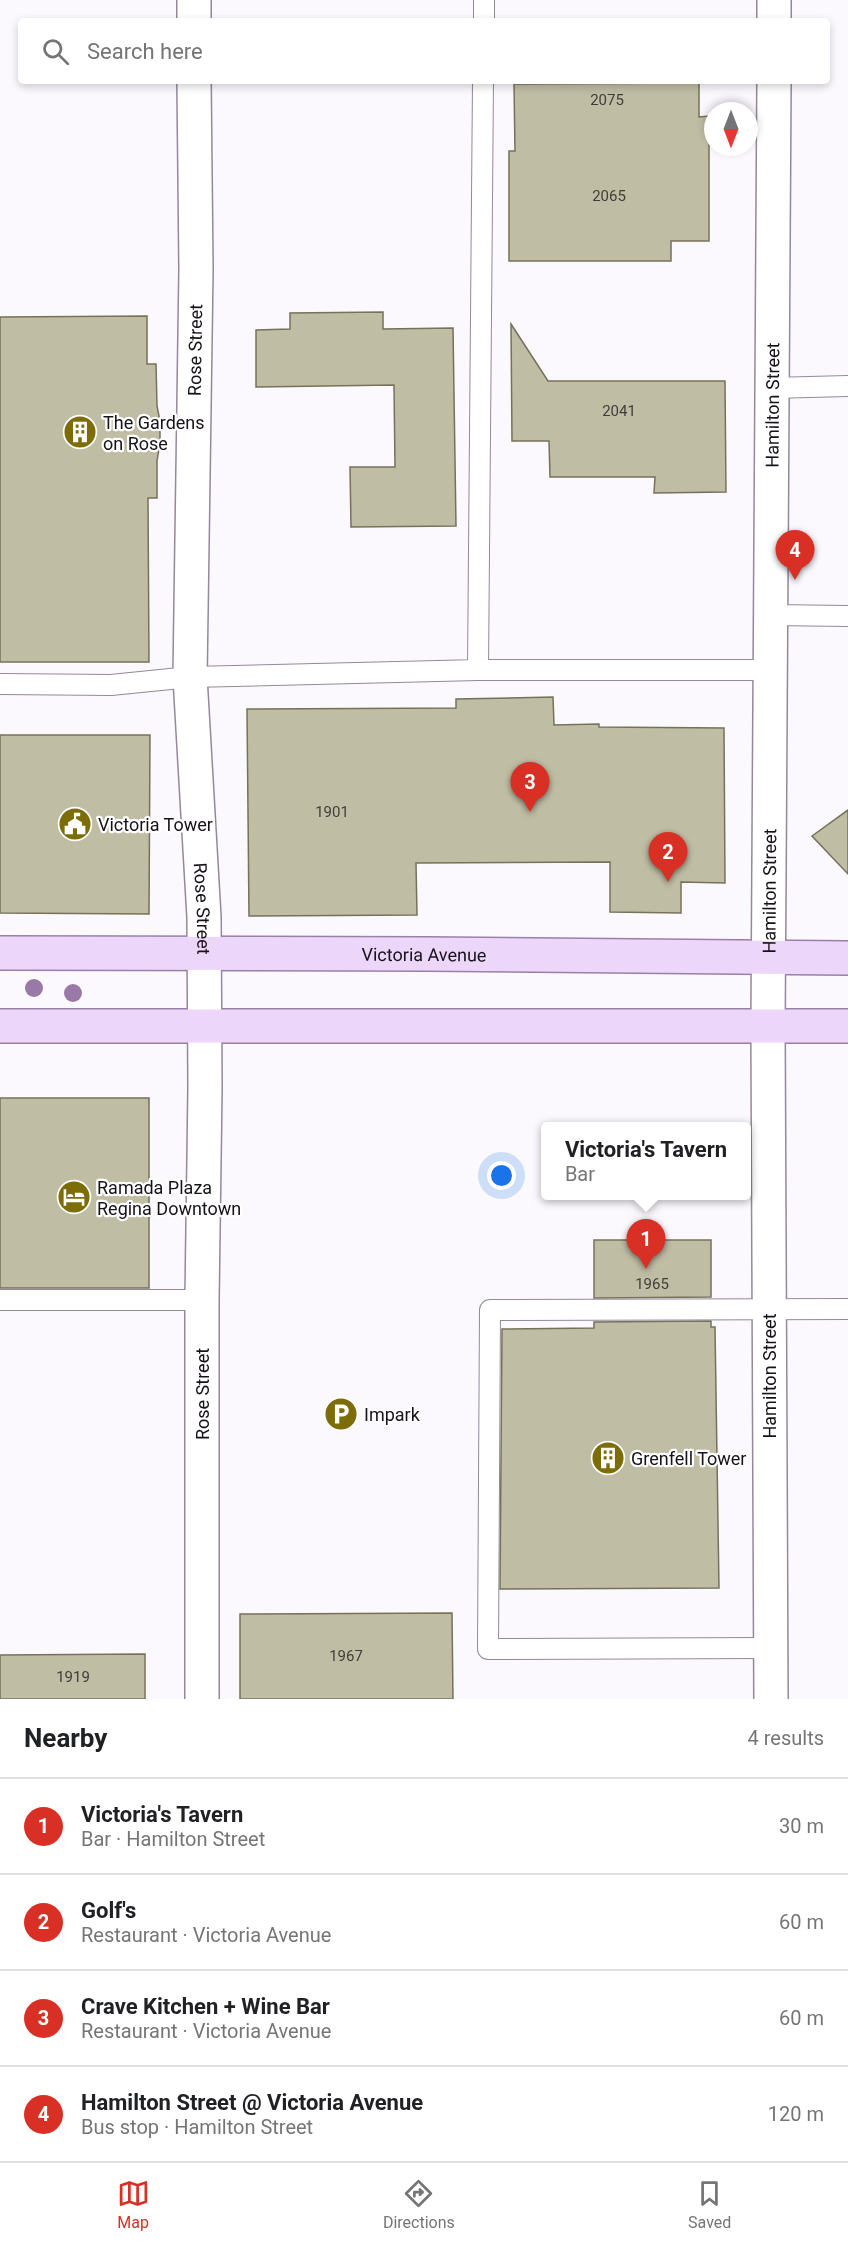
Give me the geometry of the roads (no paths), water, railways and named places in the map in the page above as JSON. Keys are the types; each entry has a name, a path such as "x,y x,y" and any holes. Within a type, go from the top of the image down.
{"main road":[{"name":"Victoria Avenue","path":"0,953 848,958"},
{"path":"0,1026 848,1026"}],"street":[{"path":"194,0 194,18"},
{"path":"774,0 774,18"},
{"name":"Rose Street","path":"194,84 196,270 190,677 204,954 202,1699"},
{"name":"Hamilton Street","path":"771,1699 768,958 774,84"}],"lane":[{"path":"484,0 484,18"},
{"path":"478,670 483,84"},
{"path":"771,388 848,386"},
{"path":"770,615 848,616"},
{"path":"0,684 111,685 190,677 478,670 769,670"},
{"path":"0,1300 202,1300"},
{"path":"771,1648 488,1650 490,1310 848,1309"}],"place":[{"name":"The Gardens on Rose","path":"80,432"},
{"name":"Hamilton Street @ Victoria Avenue","path":"795,580"},
{"name":"Crave Kitchen + Wine Bar","path":"530,812"},
{"name":"Victoria Tower","path":"75,824"},
{"name":"Golf's","path":"668,882"},
{"name":"Ramada Plaza Regina Downtown","path":"74,1197"},
{"name":"Victoria's Tavern","path":"646,1269"},
{"name":"Impark","path":"341,1414"},
{"name":"Grenfell Tower","path":"608,1458"}]}
